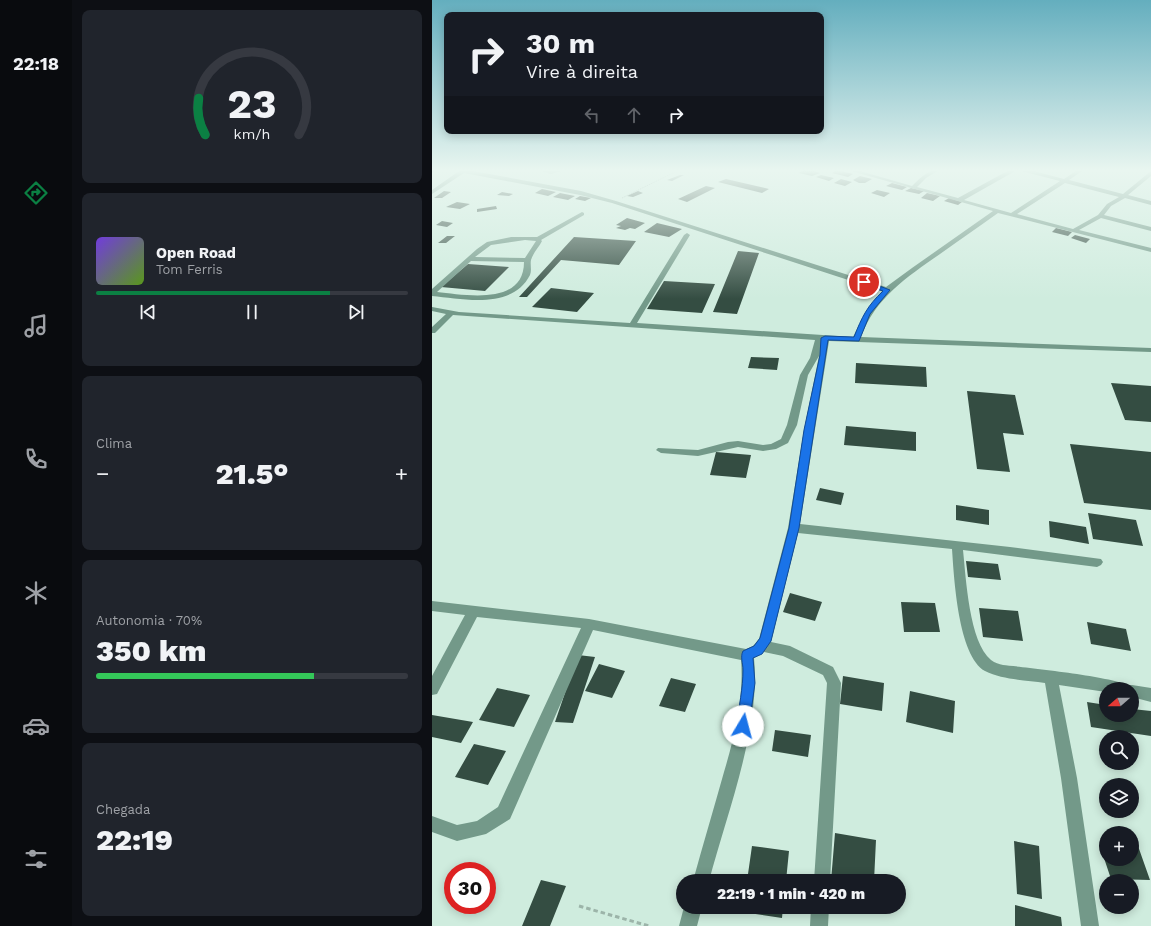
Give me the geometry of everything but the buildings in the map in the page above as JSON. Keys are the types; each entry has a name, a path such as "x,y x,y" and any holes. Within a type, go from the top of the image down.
{"street":[{"path":"646,212 887,290"},
{"path":"856,339 866,314 887,290 914,269 995,212"},
{"path":"1001,212 1151,250"},
{"path":"1012,216 1018,212"},
{"path":"1075,230 1100,216 1103,212"},
{"path":"432,293 479,250 489,243 518,238 538,239 582,214"},
{"path":"1100,216 1151,229"},
{"path":"632,326 687,235"},
{"path":"432,293 483,298 505,294 517,288 526,276 528,260 538,239"},
{"path":"469,259 528,260"},
{"path":"432,309 451,313 822,338 1151,350"},
{"path":"432,331 451,313"},
{"path":"661,450 698,453 714,450 728,445 773,447 784,441 792,425 804,375 814,358 822,338"},
{"path":"432,606 589,624 747,655 758,650 765,641 794,528 809,430 823,355 822,338"},
{"path":"794,528 1097,562"},
{"path":"957,546 963,606 976,651 990,667 997,670 1099,684"},
{"path":"432,689 474,611"},
{"path":"432,824 458,834 480,828 504,812 589,624"},
{"path":"762,646 785,650 828,671 834,683 822,874"},
{"path":"702,874 740,741 749,683 747,655"},
{"path":"1051,678 1069,778 1090,926"},
{"path":"1139,692 1151,695"},
{"path":"688,926 691,914"},
{"path":"818,926 819,914"}],"path":[{"path":"579,906 649,926"}],"route":[{"path":"743,726 749,683 747,655 758,650 765,641 786,562 794,528 825,338 856,339 866,314 887,290 864,282"}]}
